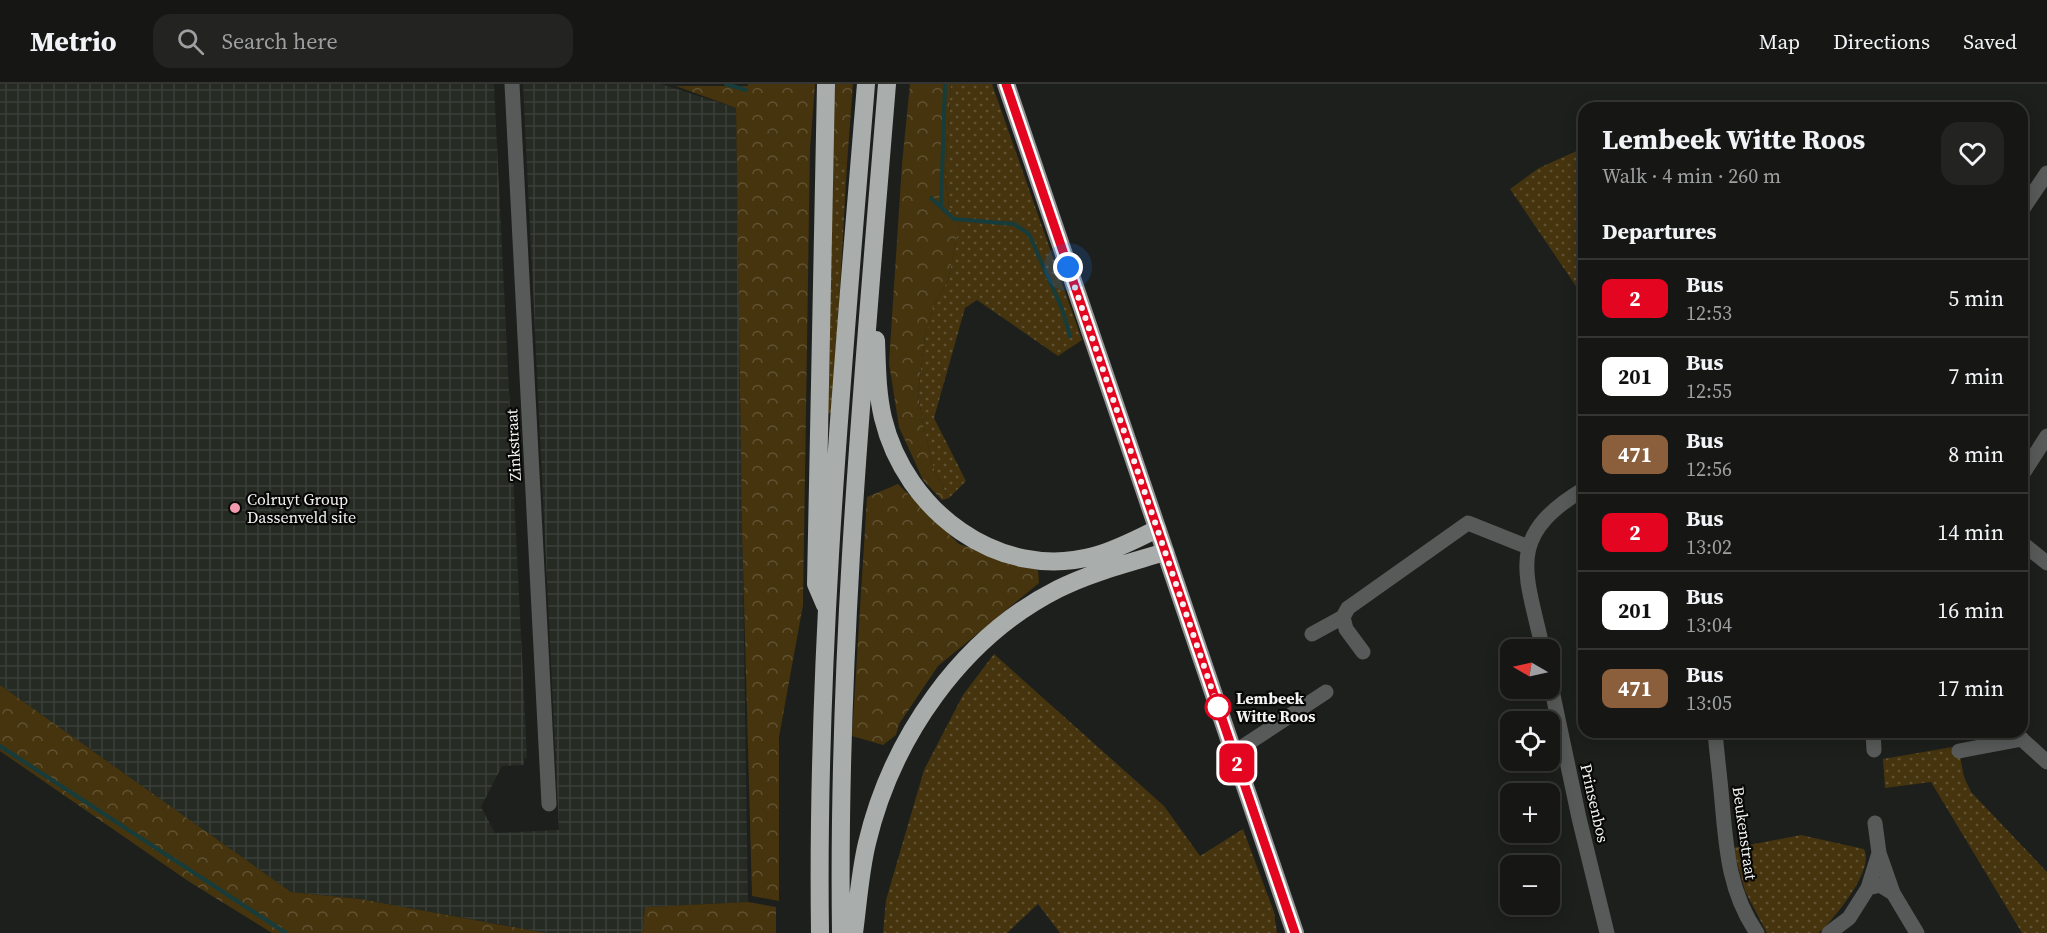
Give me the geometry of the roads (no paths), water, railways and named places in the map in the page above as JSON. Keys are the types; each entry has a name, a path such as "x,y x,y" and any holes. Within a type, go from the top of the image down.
{"highway":[{"path":"826,84 816,584 827,612"},
{"path":"820,933 820,848 827,612 834,491 867,84"},
{"path":"841,933 842,762 854,492 887,84"},
{"path":"869,302 876,338 878,378 884,419 898,458 916,489 938,515 965,535 989,548 1014,556 1040,560 1093,557 1124,546 1157,529"},
{"path":"855,933 867,843 880,799 911,733 956,669 987,638 1011,619 1057,590 1096,573 1165,552"}],"main road":[{"path":"1006,84 1294,933"}],"street":[{"name":"Zinkstraat","path":"512,84 549,804"},
{"path":"2028,201 2047,173"},
{"path":"2028,466 2047,436"},
{"path":"1541,639 1527,574 1528,547 1542,522 1564,501 1578,493"},
{"path":"1312,634 1343,617 1348,608 1468,523 1528,547"},
{"path":"2028,548 2047,563"},
{"path":"1343,617 1346,628 1363,652"},
{"path":"1233,753 1326,693"},
{"name":"Prinsenbos","path":"1554,699 1579,818 1607,933"},
{"name":"Beukenstraat","path":"1716,738 1726,850 1732,884 1745,916 1757,933"},
{"path":"1873,738 1874,750"},
{"path":"1959,751 2010,738"},
{"path":"2020,738 2047,762"},
{"path":"1875,823 1879,853 1893,893 1917,933"},
{"path":"1829,933 1849,918 1868,888 1879,853"},
{"path":"1868,888 1880,885 1893,893"}],"waterway":[{"path":"726,84 746,90"},
{"path":"941,205 945,84"},
{"path":"931,198 954,219 1014,224 1029,234 1062,309 1070,336"},
{"path":"0,746 286,933"}],"place":[{"name":"Colruyt Group Dassenveld site","path":"235,508"},
{"name":"Lembeek Witte Roos","path":"1218,707"}]}
